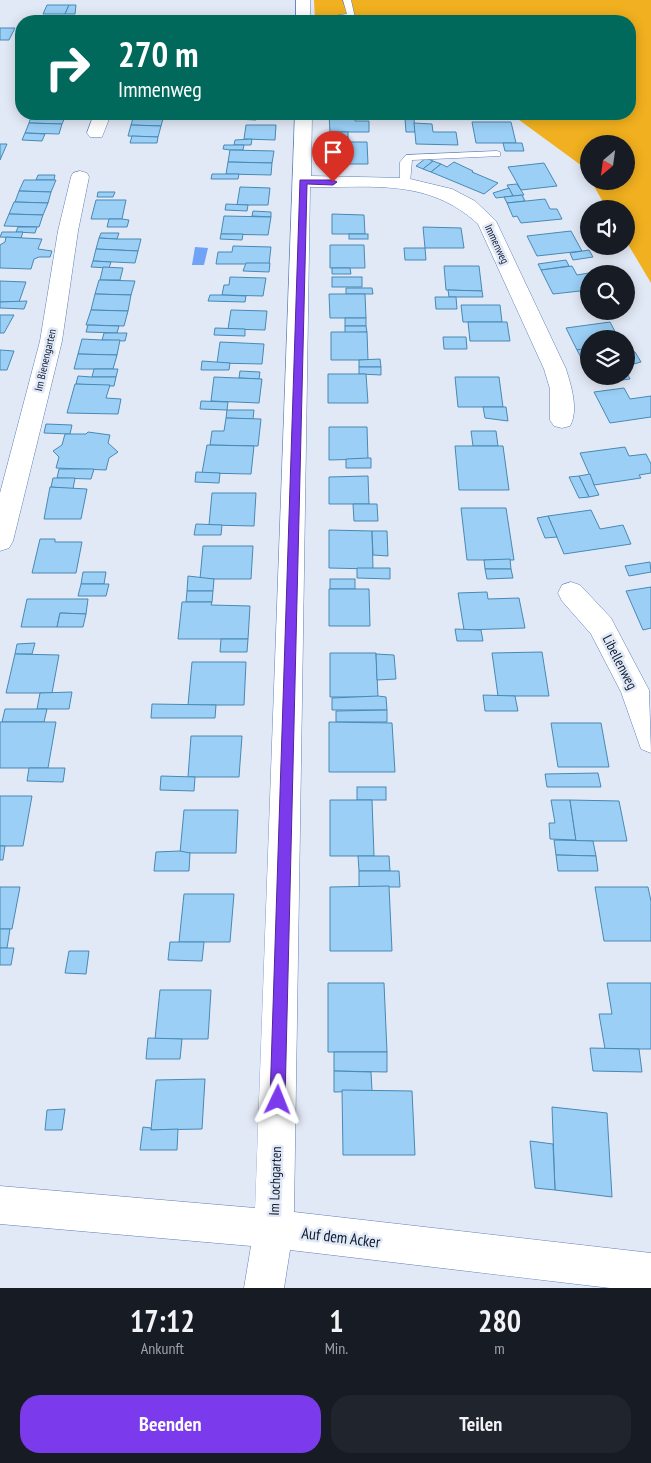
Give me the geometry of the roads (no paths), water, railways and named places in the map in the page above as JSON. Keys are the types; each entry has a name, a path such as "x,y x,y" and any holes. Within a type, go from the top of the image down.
{"street":[{"path":"303,0 303,15"},
{"path":"96,133 100,120"},
{"name":"Im Lochgarten","path":"264,1288 274,1229 303,181 303,120"},
{"name":"Im Bienengarten","path":"0,541 51,341 68,232 80,177"},
{"name":"Immenweg","path":"303,181 405,183 429,188 462,200 486,221 555,369 561,389 562,420"},
{"name":"Libellenweg","path":"570,593 601,626 635,690 651,740"},
{"name":"Auf dem Acker","path":"0,1205 274,1229 651,1273"}],"lane":[{"path":"347,0 352,15"},
{"path":"405,183 405,162 409,157 497,154"}],"water":[{"path":"195,247 208,248 204,265 192,265"}]}
